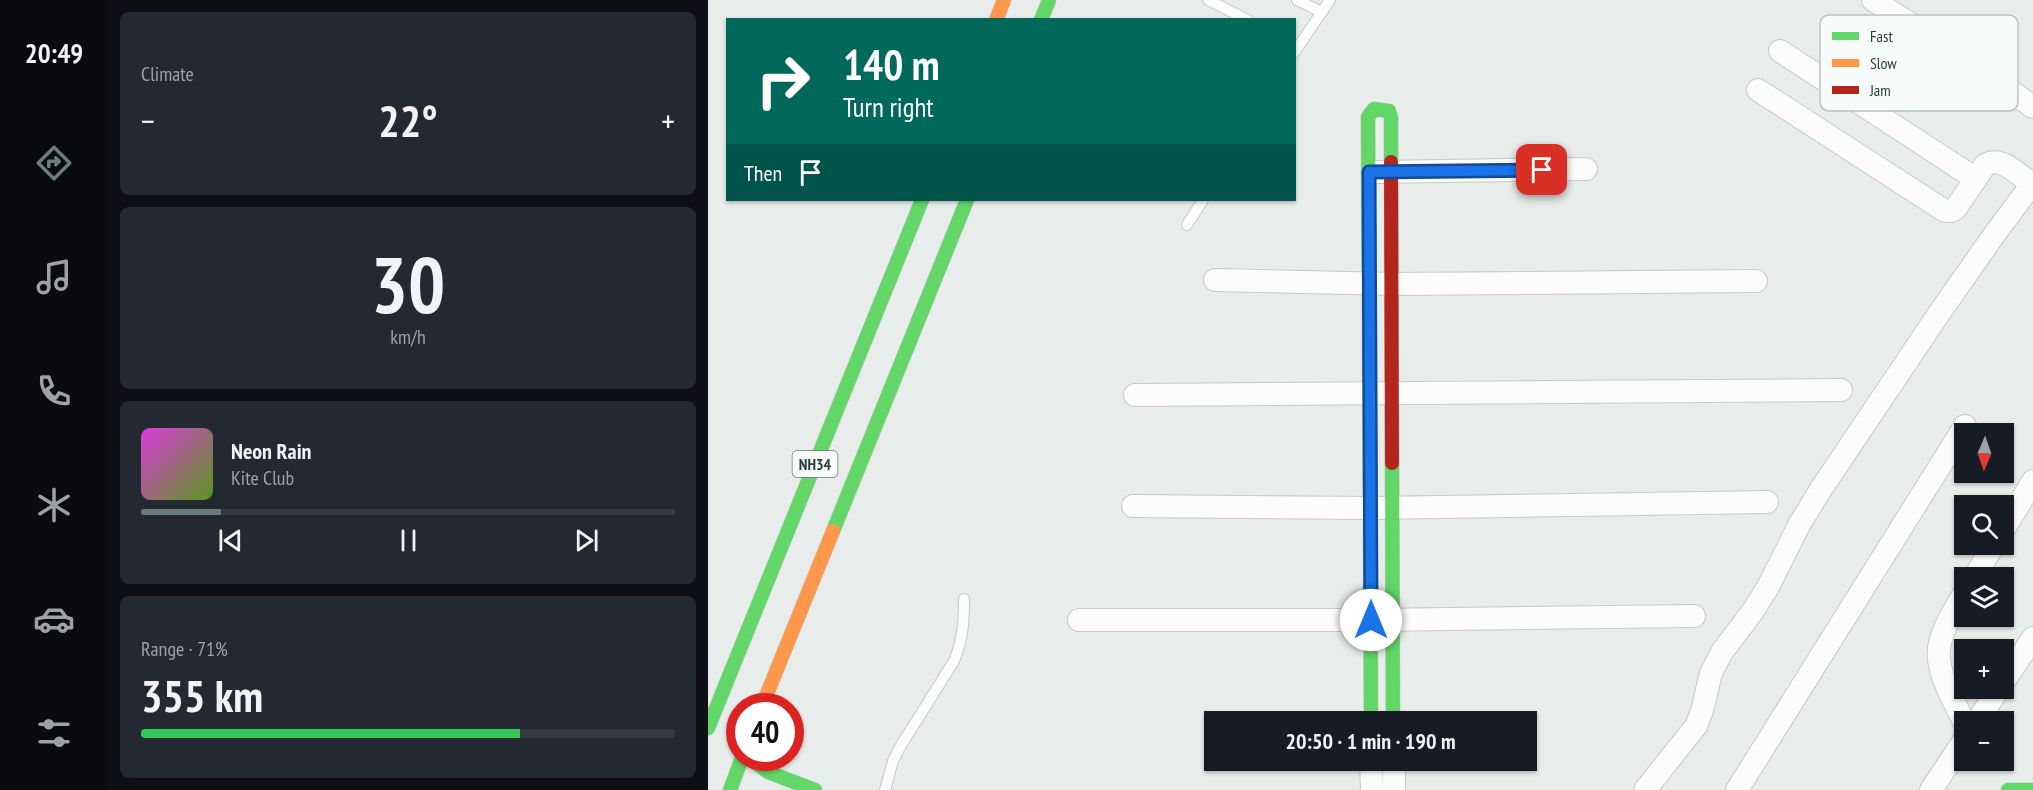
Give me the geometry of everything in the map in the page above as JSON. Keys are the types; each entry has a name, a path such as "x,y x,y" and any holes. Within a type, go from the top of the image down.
{"main road":[{"path":"994,18 998,0"},
{"path":"995,18 1004,0"},
{"path":"1042,18 1049,0"},
{"path":"1372,711 1382,619 1381,508 1392,395 1390,114 1386,110 1374,109 1368,117 1370,394 1381,508 1382,619 1393,711"},
{"name":"NH34","path":"708,728 799,517 922,201"},
{"name":"NH34","path":"767,693 829,528 967,201"},
{"path":"730,790 737,771"},
{"path":"767,771 815,790"},
{"path":"2007,790 2033,790"}],"street":[{"path":"1873,0 1897,15"},
{"path":"1780,51 1820,77"},
{"path":"1645,790 1696,726 1711,673 1722,652 1768,587 1799,525 1821,489 1953,292 2033,184 2000,162 1991,161 1985,165 1956,208 1952,211 1941,210 1758,90"},
{"path":"2018,96 2033,107"},
{"path":"1872,111 1976,179"},
{"path":"1369,172 1586,169"},
{"path":"1215,280 1369,284 1756,281"},
{"path":"1135,395 1392,395 1841,390"},
{"path":"1737,790 1954,444"},
{"path":"2014,512 2033,481"},
{"path":"1133,506 1381,508 1767,502"},
{"path":"1954,610 1939,649 1942,673 1959,711"},
{"path":"1079,620 1694,616"},
{"path":"2014,666 2033,638"},
{"path":"1931,790 1954,756"},
{"path":"1371,771 1372,790"},
{"path":"1394,771 1394,790"}],"lane":[{"path":"1208,0 1244,18"},
{"path":"1297,0 1322,12"},
{"path":"1296,47 1330,0"},
{"path":"1187,225 1202,201"},
{"path":"885,790 893,761 900,747 961,646 964,631 964,599"}],"traffic: fast":[{"path":"1042,18 1049,0"},
{"path":"1371,711 1368,117 1374,109 1389,111 1391,162"},
{"path":"708,728 922,201"},
{"path":"833,531 967,201"},
{"path":"1392,463 1393,711"},
{"path":"730,790 737,771"},
{"path":"767,771 815,790"},
{"path":"2008,790 2033,790"}],"traffic: slow":[{"path":"997,18 1004,0"},
{"path":"767,693 833,531"}],"traffic: jam":[{"path":"1391,162 1392,463"}],"route":[{"path":"1371,620 1369,172 1542,170"}]}
